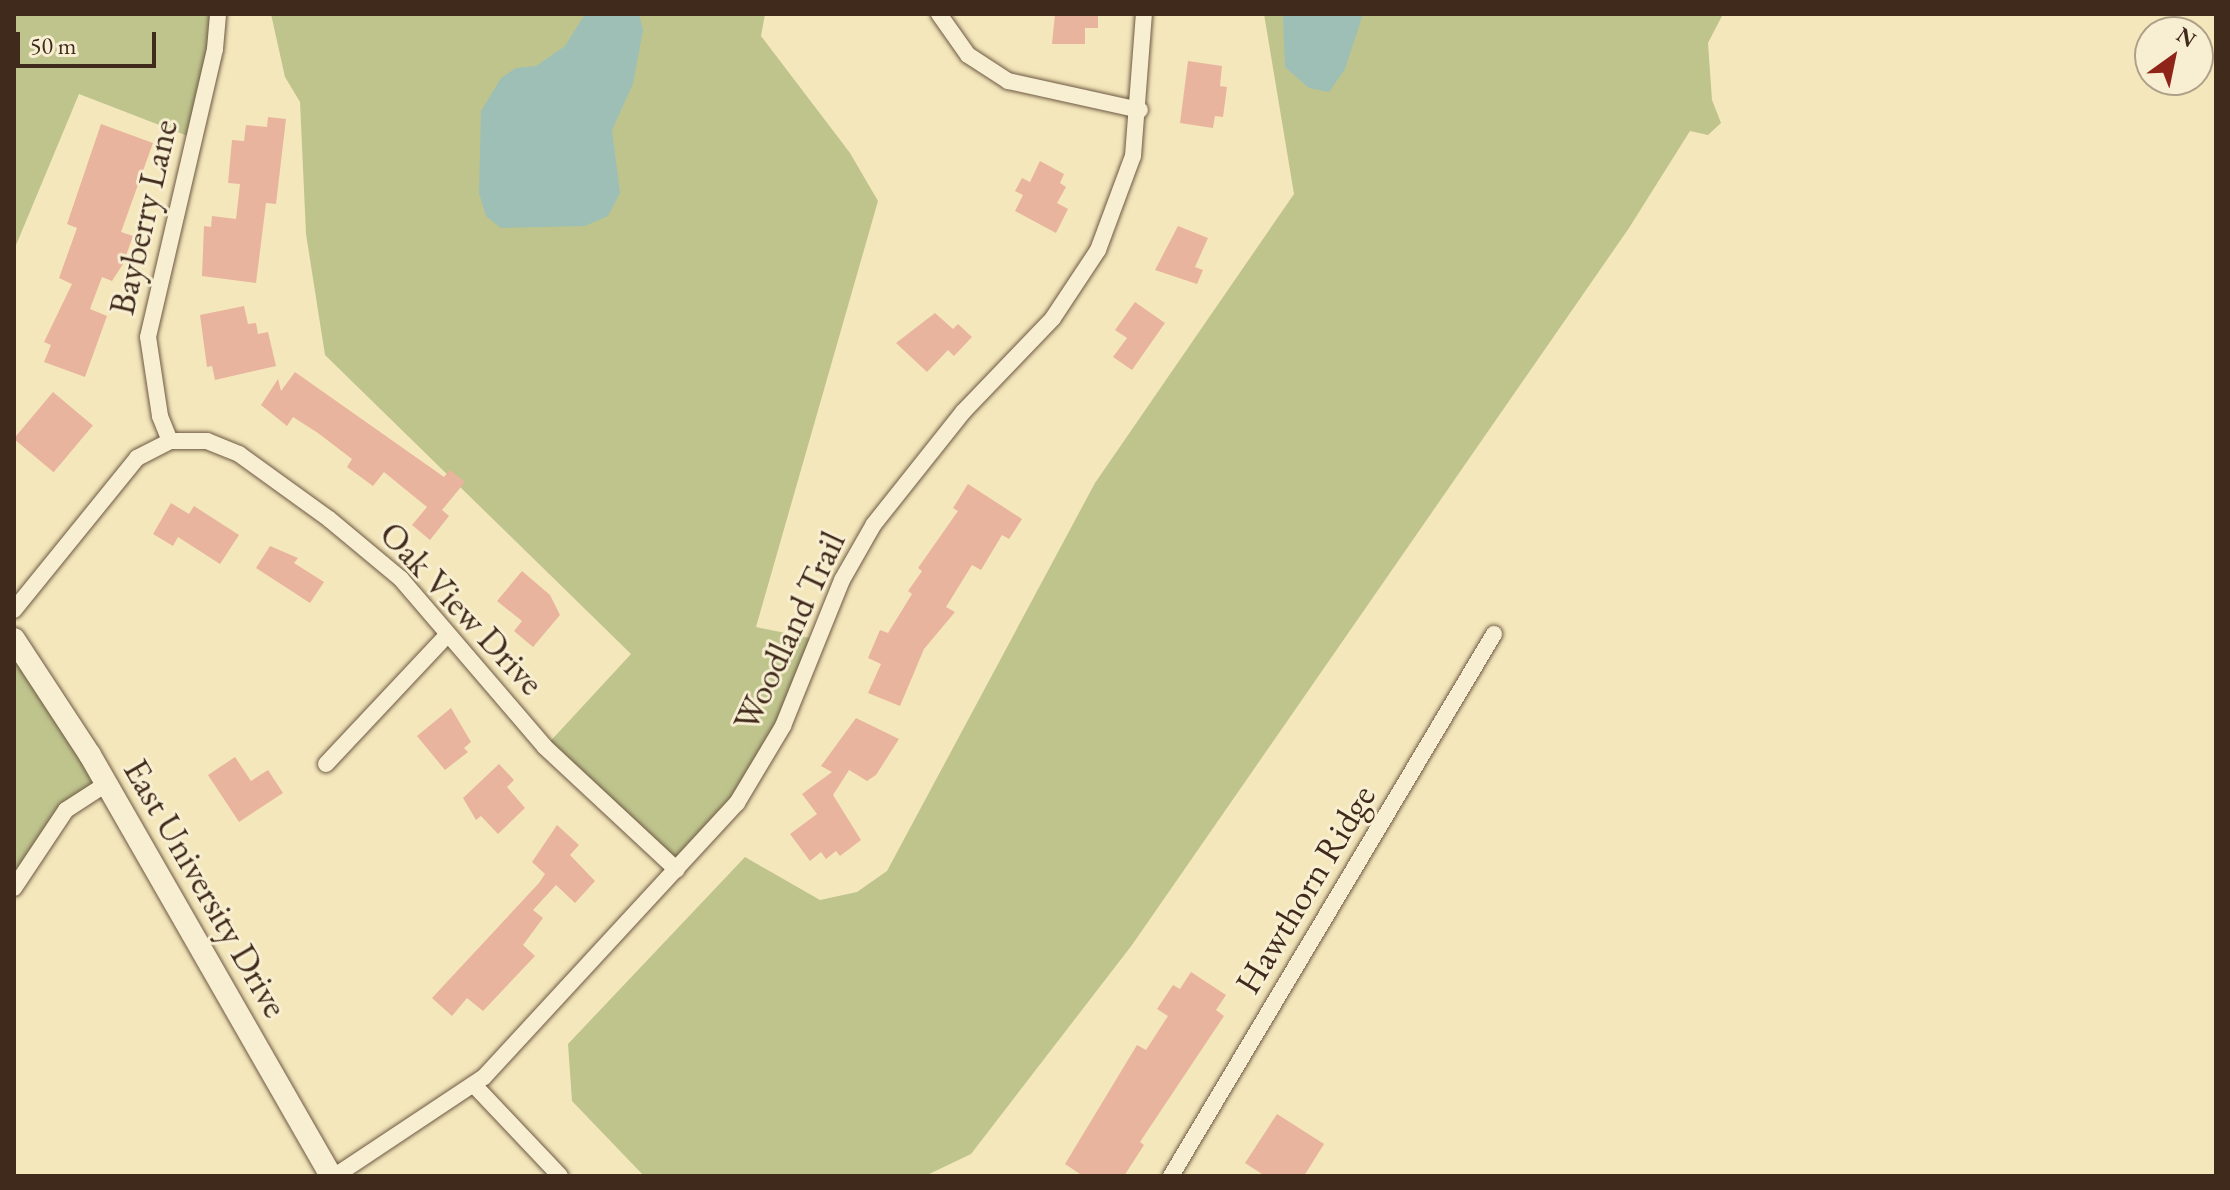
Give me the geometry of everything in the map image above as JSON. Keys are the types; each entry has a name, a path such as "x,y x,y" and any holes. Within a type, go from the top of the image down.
{"main road":[{"name":"East University Drive","path":"14,639 106,784 333,1176"}],"street":[{"name":"Bayberry Lane","path":"170,441 160,416 148,337 215,49 218,14"},
{"path":"939,14 968,55 1008,81 1140,110"},
{"name":"Woodland Trail","path":"333,1176 474,1085 737,803 769,753 842,580 874,524 927,454 1076,288 1119,204 1140,110 1144,14"},
{"path":"14,610 137,458 170,441"},
{"name":"Oak View Drive","path":"170,441 207,441 239,454 378,558 545,747 677,870"},
{"path":"326,764 448,634"},
{"name":"Hawthorn Ridge","path":"1171,1176 1494,634"},
{"path":"14,888 66,810 106,784"},
{"path":"474,1085 560,1176"}],"green space":[{"path":"14,14 217,14 193,138 79,94 14,250"},
{"path":"271,14 765,14 761,36 850,153 878,201 756,627 815,639 754,778 677,870 545,747 631,654 325,355 306,234 300,102 285,77"},
{"path":"1264,14 1723,14 1708,43 1712,100 1721,123 1708,135 1690,131 1629,228 1132,945 971,1154 925,1176 644,1176 572,1101 568,1044 745,857 820,900 857,892 887,871 1095,483 1294,194"},
{"path":"14,639 106,784 92,791 14,888"}],"water":[{"path":"585,14 639,14 643,30 633,84 612,130 620,193 608,216 585,226 501,228 486,216 479,193 481,111 501,78 516,68 536,66 565,46"},
{"path":"1283,14 1363,14 1345,69 1329,92 1309,88 1285,67"}],"building":[{"path":"1055,14 1098,14 1098,28 1085,28 1085,44 1052,44"},
{"path":"1188,61 1222,66 1220,86 1227,87 1223,117 1215,116 1213,128 1180,123"},
{"path":"268,117 286,119 276,204 266,203 256,283 202,276 204,226 211,227 212,216 236,219 240,184 228,183 232,140 244,141 246,125 267,127"},
{"path":"101,124 153,143 121,232 133,236 123,264 112,281 102,277 90,309 107,316 85,377 44,362 51,345 44,342 72,284 59,278 77,228 67,224"},
{"path":"1040,161 1064,174 1060,183 1066,187 1057,203 1068,209 1056,233 1015,211 1023,195 1015,191 1022,178 1030,182"},
{"path":"1178,226 1208,238 1195,267 1203,270 1197,284 1155,270"},
{"path":"1135,302 1165,323 1132,370 1113,357 1127,338 1115,330"},
{"path":"244,306 248,324 256,323 258,334 268,332 276,366 215,380 212,366 207,367 200,315"},
{"path":"935,313 953,329 958,324 972,337 954,356 948,350 927,372 896,343"},
{"path":"295,372 444,477 450,470 465,482 442,510 449,516 430,540 412,525 427,507 384,472 373,486 347,467 352,459 318,433 293,417 287,426 261,405 278,379 281,391"},
{"path":"53,392 93,425 54,472 14,439"},
{"path":"968,484 1022,519 1009,539 1002,535 981,570 972,565 946,607 955,612 924,649 900,706 868,693 881,664 868,658 880,630 888,633 912,594 908,591 922,571 918,568 958,511 953,508"},
{"path":"171,503 189,514 194,506 239,535 220,564 178,537 173,546 153,534"},
{"path":"270,546 298,558 294,563 324,582 310,603 256,568"},
{"path":"522,571 550,595 560,615 533,647 514,631 522,621 497,601"},
{"path":"451,708 471,742 464,748 468,752 445,770 417,736"},
{"path":"856,718 899,739 876,775 867,781 849,770 833,795 861,840 840,856 836,851 826,859 821,852 810,861 790,834 817,814 802,794 832,772 821,766"},
{"path":"235,757 251,781 268,770 283,793 239,822 208,775"},
{"path":"499,764 514,780 507,787 525,808 498,834 481,816 476,820 463,798"},
{"path":"557,825 579,845 570,855 595,881 575,903 556,885 533,910 543,918 523,945 535,956 483,1011 467,998 452,1016 432,998 539,883 545,874 532,862"},
{"path":"1191,972 1226,995 1216,1010 1224,1016 1140,1142 1144,1145 1124,1176 1083,1176 1065,1164 1137,1045 1146,1050 1168,1016 1157,1009 1173,985 1180,989"},
{"path":"1277,1114 1324,1144 1304,1176 1265,1176 1245,1163"}]}
